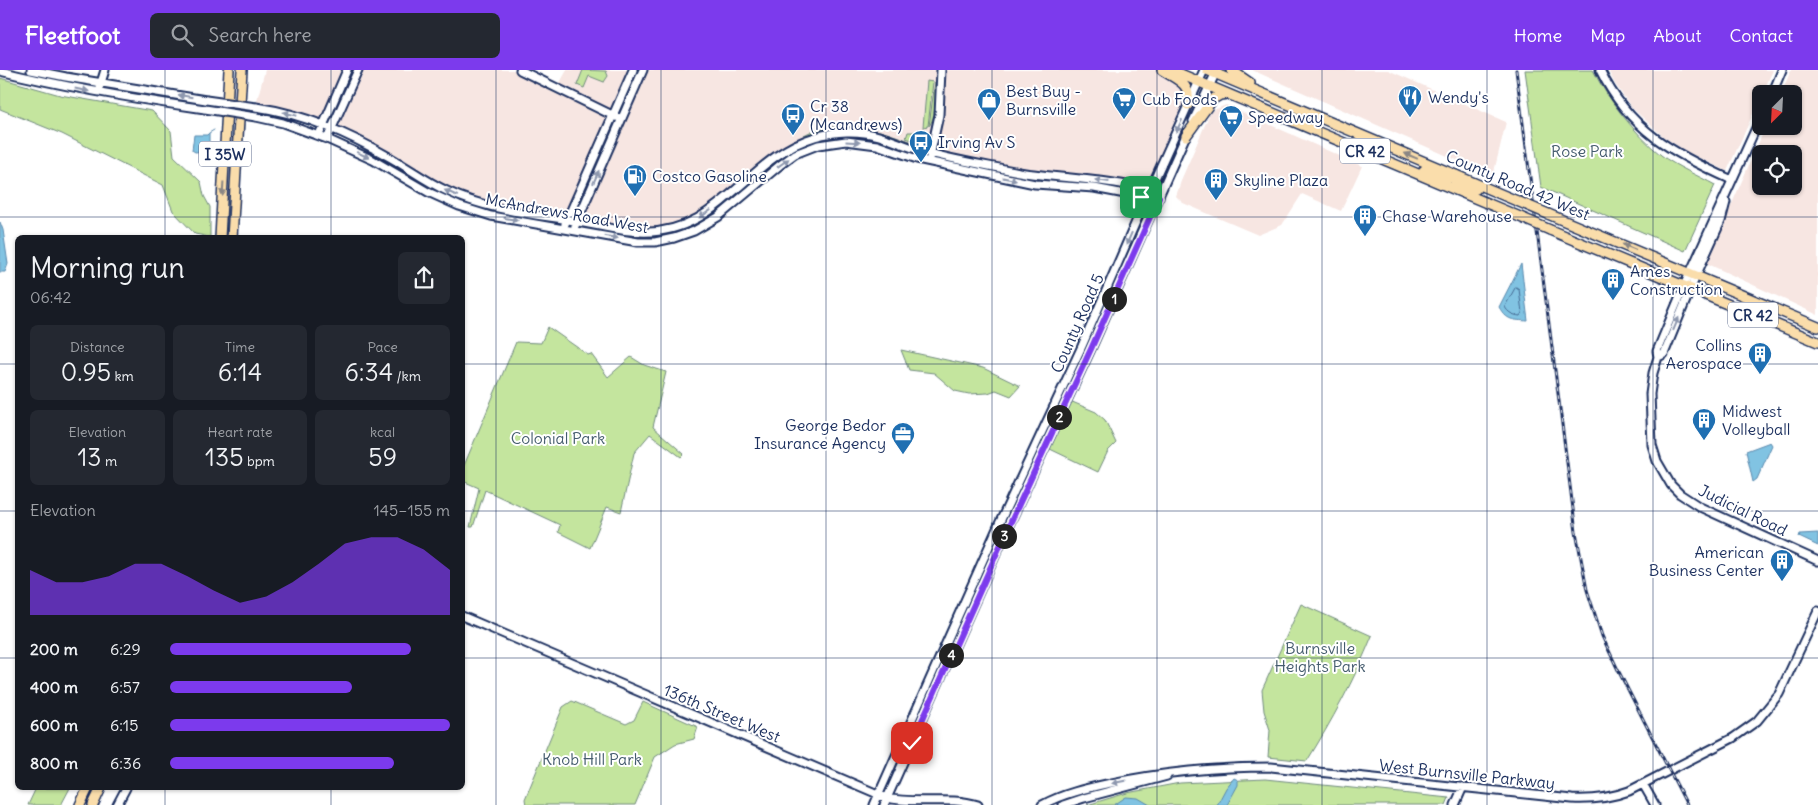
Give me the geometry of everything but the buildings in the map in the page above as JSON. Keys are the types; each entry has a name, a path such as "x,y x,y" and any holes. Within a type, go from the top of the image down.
{"highway":[{"name":"I 35W","path":"220,235 229,70"},
{"name":"I 35W","path":"232,235 242,70"},
{"path":"1162,70 1188,88 1188,105"},
{"name":"County Road 42 West","path":"1171,70 1817,341"},
{"path":"1231,70 1269,96"},
{"name":"County Road 42 West","path":"1211,71 1818,327"},
{"path":"1186,136 1213,99 1220,95 1228,94"},
{"path":"1364,151 1444,178 1452,178 1456,174"},
{"path":"1451,188 1453,185 1462,184 1517,201"},
{"path":"80,805 87,790"},
{"path":"92,805 100,790"}],"main road":[{"name":"McAndrews Road West","path":"31,70 292,114 323,125 376,150 433,184 462,198 493,207 639,232 656,232 680,227 707,214 784,151 800,141 829,133 870,134 931,153 1036,175 1110,182 1142,189 1148,194 1159,197"},
{"path":"98,93 105,70"},
{"path":"318,135 347,70"},
{"path":"327,139 358,70"},
{"path":"520,70 621,120"},
{"path":"563,229 633,70"},
{"path":"573,230 643,70"},
{"path":"929,162 939,116 941,70"},
{"path":"1600,70 1616,99 1652,136 1688,160 1732,180"},
{"path":"1776,85 1782,70"},
{"name":"McAndrews Road West","path":"0,71 98,93 256,117 283,123 318,135 373,160 428,192 459,206 491,216 638,242 655,242 683,236 703,226 718,217 787,159 805,150 830,143 852,141 877,145 929,162 1035,184 1094,188 1141,197 1148,194"},
{"name":"County Road 5","path":"874,805 999,524 1105,295 1188,105 1199,82 1211,71"},
{"name":"County Road 5","path":"886,802 1004,536 1091,349 1209,86 1211,71"},
{"name":"Judicial Road","path":"1753,135 1693,274 1657,351 1658,357 1653,373 1650,394 1652,445 1660,469 1675,490 1700,507 1818,561"},
{"name":"West Burnsville Parkway","path":"1042,805 1063,795 1083,789 1150,775 1231,767 1271,768 1588,800 1618,795 1733,738 1757,721 1779,694 1818,611"},
{"name":"136th Street West","path":"465,617 878,795 886,802 978,805"},
{"name":"West Burnsville Parkway","path":"1063,805 1184,771"},
{"path":"1643,784 1655,805"},
{"path":"1455,805 1463,788"},
{"path":"117,805 125,790"}],"shaded area":[{"path":"265,70 347,70 323,125 256,104"},
{"path":"358,70 520,70 557,88 567,70 633,70 567,220 462,198 332,129"},
{"path":"643,70 1171,70 1199,82 1148,194 1142,189 1056,177 920,151 870,134 801,141 707,213 656,232 577,222"},
{"path":"1252,70 1388,70 1506,122 1493,176"},
{"path":"1608,70 1773,70 1766,85 1752,85 1752,116 1727,171 1687,152 1664,137 1632,108 1615,84"},
{"path":"1791,70 1818,70 1818,315 1706,263 1752,158 1752,195 1802,195 1802,145 1758,145 1762,135 1802,135 1802,85 1785,85"},
{"path":"1226,105 1362,166 1341,211 1302,194 1282,225 1258,235 1183,203 1176,196 1211,111"}],"green space":[{"path":"583,70 606,71 608,76 604,82 589,76 584,88 577,85"},
{"name":"Rose Park","path":"1525,70 1593,70 1614,105 1651,147 1673,163 1715,185 1685,251 1541,187"},
{"path":"0,78 60,95 152,111 171,131 174,156 201,182 204,196 210,207 210,235 195,234 173,211 163,185 62,134 0,109"},
{"path":"927,81 933,82 928,126 923,127"},
{"path":"935,82 935,105 933,118 929,126"},
{"path":"839,126 877,130 915,143 914,146 849,129 836,129 804,135 814,130"},
{"path":"908,132 927,132 925,144 906,138"},
{"path":"840,135 859,135 859,138 814,142 813,140"},
{"name":"Colonial Park","path":"548,327 588,355 591,354 608,377 631,357 644,365 666,372 653,427 684,454 681,457 650,434 634,453 621,512 607,507 590,548 558,532 560,525 485,490 473,527 470,527 479,488 465,482 465,463 516,342 541,343"},
{"path":"901,350 983,368 1020,386 1011,396 996,390 988,393 969,394 955,391 934,373 909,370"},
{"path":"1070,401 1096,412 1105,420 1116,443 1108,451 1098,472 1050,449"},
{"name":"Burnsville Heights Park","path":"1301,604 1372,636 1342,700 1307,761 1268,757 1270,730 1264,711 1262,690"},
{"name":"Knob Hill Park","path":"572,701 626,724 634,720 643,702 698,727 694,739 675,744 655,757 635,805 526,805 525,799 563,707"},
{"path":"1265,779 1449,798 1446,805 1087,805 1127,793 1180,783"},
{"path":"35,790 69,790 61,805 28,805"}],"water":[{"path":"209,133 209,144 206,151 195,152 192,150 194,135 207,135"},
{"path":"0,222 8,264 5,272 0,272"},
{"path":"1521,264 1528,321 1511,319 1499,307"},
{"path":"1770,442 1772,445 1757,479 1753,482 1746,451"},
{"path":"1818,533 1818,546 1799,537 1800,534"},
{"path":"1234,778 1238,780 1238,785 1227,805 1217,805 1226,788"},
{"path":"1126,797 1138,798 1150,805 1114,805"}],"waterway":[{"path":"209,133 214,130"}],"railway":[{"path":"1516,70 1576,532 1587,590 1602,636 1687,805"}],"place":[{"name":"Wendy's","path":"1410,118"},
{"name":"Cub Foods","path":"1124,120"},
{"name":"Best Buy - Burnsville","path":"989,121"},
{"name":"Cr 38 (Mcandrews)","path":"793,136"},
{"name":"Speedway","path":"1231,138"},
{"name":"Irving Av S","path":"921,163"},
{"name":"Costco Gasoline","path":"635,197"},
{"name":"Skyline Plaza","path":"1216,201"},
{"name":"Chase Warehouse","path":"1365,237"},
{"name":"Ames Construction","path":"1613,301"},
{"name":"Collins Aerospace","path":"1760,375"},
{"name":"Midwest Volleyball","path":"1704,441"},
{"name":"George Bedor Insurance Agency","path":"903,455"},
{"name":"American Business Center","path":"1782,582"}],"route":[{"path":"912,743 1159,197 1148,194 1141,197"}]}
